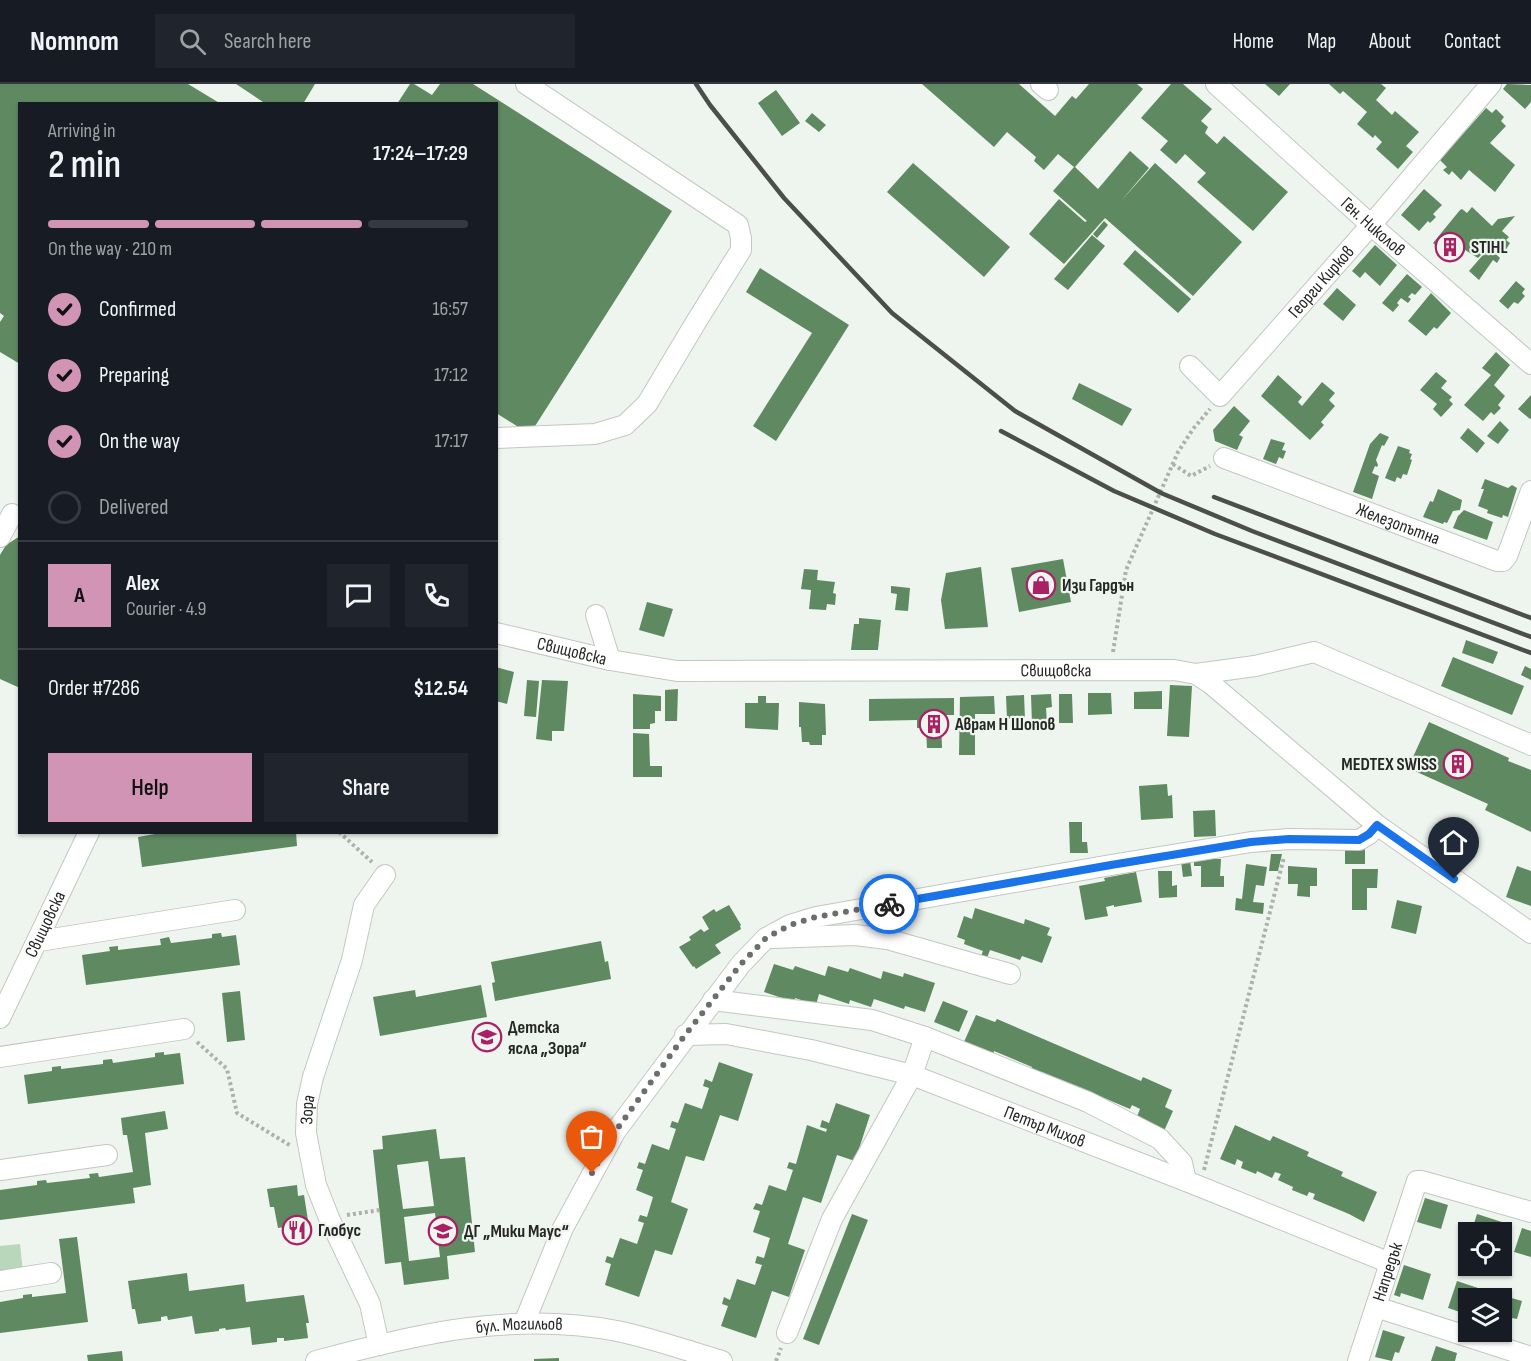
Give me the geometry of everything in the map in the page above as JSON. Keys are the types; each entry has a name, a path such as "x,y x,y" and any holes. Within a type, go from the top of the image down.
{"street":[{"path":"498,438 595,434 625,425 647,404 741,250 738,225 526,84"},
{"name":"Ген. Николов","path":"1216,84 1371,225 1531,364"},
{"name":"Георги Кирков","path":"1220,396 1371,225 1491,84"},
{"path":"1190,366 1220,396"},
{"name":"Железопътна","path":"1224,458 1497,561 1503,561 1507,556 1531,491"},
{"path":"0,537 10,514"},
{"path":"596,615 609,660"},
{"name":"Свищовска","path":"498,633 609,660 677,671 1174,670 1196,674 1210,683 1377,825 1531,933"},
{"path":"1196,674 1255,666 1314,652 1531,745"},
{"path":"524,1323 563,1228 615,1132 685,1035 741,964 766,938 790,925 816,917 1251,842 1289,839 1359,840 1377,825"},
{"name":"Свищовска","path":"0,1018 39,941 88,834"},
{"name":"Зора","path":"379,1345 370,1304 316,1185 306,1133 307,1104 313,1077 352,960 364,905 385,874"},
{"path":"39,941 235,910"},
{"path":"766,938 855,935 887,939 1010,974"},
{"path":"713,1000 872,1020 925,1037 1088,1102 1160,1140 1182,1163 1193,1184"},
{"path":"0,1057 184,1029"},
{"name":"Петър Михов","path":"685,1035 726,1034 811,1050 912,1075 1390,1263"},
{"path":"787,1333 832,1219 912,1075 925,1037"},
{"path":"0,1170 107,1155"},
{"name":"Напредък","path":"1358,1361 1417,1181 1531,1212"},
{"path":"0,1281 51,1273"},
{"path":"1376,1307 1531,1357"},
{"name":"бул. Могильов","path":"315,1361 450,1330 488,1324 524,1323 617,1331 722,1361"}],"path":[{"path":"1111,670 1120,597 1126,570 1173,464 1193,429 1220,396"},
{"path":"1173,464 1191,476 1224,458"},
{"path":"341,834 385,874"},
{"path":"1193,1184 1289,839"},
{"path":"184,1029 227,1069 237,1113 309,1158"},
{"path":"329,1218 380,1210"}],"green space":[{"path":"20,1244 23,1272 0,1274 0,1246"}],"building":[{"path":"0,84 188,84 218,102 18,102 18,363 0,352 0,322 4,316 0,313"},
{"path":"236,84 315,84 304,102 263,102"},
{"path":"410,84 432,95 440,84 473,84 672,211 530,434 498,414 498,102 398,102"},
{"path":"922,84 1019,84 1055,116 1072,96 1076,99 1089,84 1137,84 1143,89 1075,167 1098,189 1130,151 1149,168 1121,201 1155,163 1242,242 1193,296 1105,218 1064,264 1029,234 1059,199 1085,222 1087,221 1053,191 1074,167 1058,154 1044,170 1034,161 1036,157 1007,132 994,147"},
{"path":"1171,84 1183,84 1212,109 1201,121 1208,127 1205,133 1217,144 1224,136 1288,192 1253,231 1197,182 1206,173 1185,154 1176,164 1160,150 1168,141 1141,118"},
{"path":"1265,84 1290,84 1279,96"},
{"path":"1329,84 1381,84 1386,88 1376,100 1392,115 1395,111 1419,132 1406,146 1413,152 1398,169 1376,149 1382,142 1375,135 1373,138 1357,124 1367,112 1343,91 1340,94"},
{"path":"1507,84 1531,85 1531,102 1525,109 1503,89"},
{"path":"776,90 800,123 782,136 758,103"},
{"path":"1486,108 1492,113 1496,109 1504,117 1501,121 1506,126 1490,143 1515,165 1495,192 1469,170 1461,180 1452,171 1449,175 1443,170 1447,167 1440,160"},
{"path":"812,113 826,125 819,132 805,121"},
{"path":"913,163 1010,247 984,277 887,192"},
{"path":"1424,189 1442,205 1433,214 1436,217 1430,223 1428,221 1419,231 1401,215"},
{"path":"1472,207 1492,226 1498,219 1515,216 1502,231 1509,237 1506,240 1510,243 1505,251 1502,250 1497,255 1500,258 1497,263 1493,260 1479,280 1469,271 1495,241 1478,258 1465,250 1457,259 1451,259 1433,243 1460,210 1467,213"},
{"path":"1104,221 1108,225 1097,238 1093,234"},
{"path":"1092,235 1105,246 1068,290 1054,279"},
{"path":"1375,245 1397,265 1380,286 1365,272 1360,278 1352,271"},
{"path":"1135,250 1191,299 1178,313 1123,264"},
{"path":"760,268 849,325 776,441 753,426 812,333 746,292"},
{"path":"1407,274 1422,287 1415,295 1412,293 1408,297 1411,299 1408,303 1401,298 1393,312 1382,303"},
{"path":"1516,281 1525,289 1522,293 1525,296 1518,304 1514,302 1508,309 1499,301"},
{"path":"1337,288 1356,305 1343,321 1323,304"},
{"path":"1431,293 1451,313 1437,329 1434,327 1426,336 1408,321"},
{"path":"1496,352 1510,365 1494,385 1505,396 1498,405 1501,408 1494,415 1491,412 1483,421 1464,405 1491,375 1482,368"},
{"path":"1436,372 1447,381 1441,388 1452,397 1449,400 1453,404 1441,417 1433,409 1437,404 1420,390"},
{"path":"1278,375 1302,397 1298,402 1302,406 1322,382 1335,393 1329,400 1335,406 1321,422 1324,425 1310,440 1261,396"},
{"path":"1079,383 1132,409 1122,426 1072,399"},
{"path":"1531,395 1531,418 1530,419 1518,409"},
{"path":"1234,406 1250,421 1239,435 1243,437 1237,450 1215,441 1213,430"},
{"path":"1500,421 1509,430 1498,444 1487,436"},
{"path":"1468,428 1485,443 1477,453 1460,438"},
{"path":"1380,433 1389,437 1384,446 1382,445 1376,460 1378,465 1372,473 1379,476 1372,499 1353,492 1370,444"},
{"path":"1271,439 1285,443 1282,450 1286,451 1283,459 1279,457 1276,464 1263,459"},
{"path":"1398,446 1410,450 1412,460 1407,475 1403,474 1401,479 1397,477 1395,482 1385,478"},
{"path":"1485,479 1508,488 1512,485 1517,488 1508,517 1503,515 1502,518 1487,513 1488,510 1478,506"},
{"path":"1438,489 1462,500 1460,510 1453,511 1447,523 1443,524 1423,517"},
{"path":"1464,510 1493,522 1487,540 1453,528 1458,516"},
{"path":"18,537 18,687 0,679 0,555 6,545"},
{"name":"Изи Гардън","path":"1063,559 1071,602 1019,612 1011,568"},
{"path":"981,567 988,627 945,629 941,600 946,573"},
{"path":"804,569 818,570 817,580 835,582 833,593 836,594 835,605 827,604 826,610 809,609 811,590 801,589"},
{"path":"891,586 910,588 908,611 895,610 897,594 891,593"},
{"path":"647,602 673,609 664,637 639,630"},
{"path":"859,618 881,620 878,650 851,650 854,624 859,624"},
{"path":"1466,640 1498,652 1493,664 1462,653"},
{"path":"1453,657 1524,686 1512,715 1441,686"},
{"path":"1525,666 1531,669 1531,680 1521,675"},
{"path":"498,668 514,672 507,704 498,702"},
{"path":"527,680 539,681 536,717 524,716"},
{"path":"542,680 568,681 564,731 552,731 552,741 536,739"},
{"path":"1170,685 1192,686 1189,737 1167,736"},
{"path":"678,689 677,721 665,721 665,690"},
{"path":"1162,691 1162,709 1134,709 1134,692"},
{"path":"1088,693 1111,693 1112,714 1088,715"},
{"path":"633,694 661,696 661,711 655,711 655,723 650,724 650,729 633,729"},
{"path":"1051,694 1052,707 1046,708 1047,723 1032,724 1031,695"},
{"path":"1059,694 1072,694 1073,723 1059,723"},
{"path":"1024,695 1025,719 1007,719 1006,696"},
{"path":"758,696 766,696 766,703 779,703 778,730 745,728 745,703 758,703"},
{"path":"994,696 995,714 975,714 975,755 959,755 960,697"},
{"path":"954,698 954,715 941,715 942,748 927,748 926,728 917,728 917,720 869,721 869,699"},
{"path":"799,702 825,704 826,735 822,735 822,745 802,742 801,727 799,727"},
{"name":"MEDTEX SWISS","path":"1429,722 1531,770 1531,832 1485,810 1488,804 1408,768"},
{"path":"633,733 649,734 650,766 662,766 662,777 633,777"},
{"path":"1167,784 1168,796 1172,795 1173,818 1141,820 1139,786"},
{"path":"1215,810 1216,836 1194,837 1193,811"},
{"path":"1069,822 1082,822 1082,842 1087,842 1088,853 1070,853"},
{"path":"155,834 296,834 297,846 142,867 138,837"},
{"path":"1365,846 1365,864 1345,864 1345,847"},
{"path":"1271,854 1282,854 1278,871 1269,871"},
{"path":"1194,859 1221,859 1220,876 1224,876 1224,887 1201,887 1201,866 1194,866"},
{"path":"1190,860 1192,876 1183,877 1181,861"},
{"path":"1246,864 1267,867 1264,886 1256,885 1253,902 1264,903 1263,914 1235,910 1236,898 1242,899"},
{"path":"1288,866 1317,868 1317,886 1310,886 1310,897 1297,896 1298,884 1288,884"},
{"path":"1517,866 1531,871 1531,906 1506,897"},
{"path":"1352,869 1378,869 1377,888 1367,888 1367,910 1352,910"},
{"path":"1158,871 1172,871 1172,886 1177,885 1177,897 1159,898"},
{"path":"1136,872 1142,902 1106,907 1108,916 1085,920 1079,886 1105,881 1104,878"},
{"path":"1397,900 1422,906 1416,934 1391,928"},
{"path":"729,905 741,929 715,945 721,953 696,969 679,947 691,940 689,937 701,929 704,932 709,929 702,917 714,909 716,912"},
{"path":"975,908 1024,924 1025,919 1050,928 1047,935 1052,937 1042,963 1022,956 1020,960 990,950 987,958 981,956 983,951 964,944 965,940 957,937 964,916 972,919"},
{"path":"221,933 222,937 236,935 240,965 86,985 82,955 110,951 109,947 118,946 118,950 161,945 160,939 169,937 171,943 212,938 212,934"},
{"path":"601,941 611,979 495,1001 492,983 495,982 491,962"},
{"path":"774,964 793,970 795,966 825,976 828,966 848,972 850,968 881,979 883,971 903,977 904,973 935,983 925,1012 905,1006 904,1009 874,999 871,1007 850,1000 849,1004 819,994 816,1005 795,998 794,1002 764,992"},
{"path":"481,985 487,1017 380,1036 373,997 415,990 416,997"},
{"path":"240,991 245,1040 227,1042 222,993"},
{"path":"943,1001 968,1011 959,1032 934,1022"},
{"path":"976,1015 995,1022 997,1019 1141,1081 1143,1077 1172,1090 1165,1107 1173,1111 1164,1131 1136,1119 1140,1109 1132,1105 1130,1109 1090,1092 1088,1096 1079,1092 1081,1088 1042,1072 1041,1075 1031,1071 1032,1067 994,1051 993,1055 964,1042"},
{"path":"164,1052 164,1055 180,1053 184,1084 28,1104 24,1075 52,1071 52,1067 61,1066 61,1069 103,1064 103,1060 112,1059 113,1063 155,1057 155,1053"},
{"path":"719,1062 753,1074 738,1121 720,1115 704,1161 686,1156 671,1202 688,1209 672,1255 655,1250 639,1297 605,1285 611,1264 605,1262 607,1256 613,1258 620,1238 637,1244 644,1223 638,1221 640,1215 647,1217 653,1197 636,1190 643,1170 637,1168 639,1162 645,1164 652,1144 669,1150 676,1129 670,1127 672,1121 678,1123 685,1103 702,1109 709,1088 703,1086 705,1079 712,1082"},
{"path":"836,1103 870,1115 855,1161 837,1155 821,1203 803,1197 788,1244 805,1250 789,1297 772,1291 756,1338 721,1326 728,1306 722,1304 724,1297 730,1300 737,1279 755,1285 762,1265 755,1263 757,1256 764,1258 770,1238 753,1232 760,1211 753,1209 756,1203 762,1205 769,1185 786,1191 793,1170 787,1168 789,1162 796,1164 807,1125 826,1132 827,1129 820,1127 822,1120 829,1123"},
{"path":"165,1111 168,1129 145,1133 151,1185 133,1188 135,1203 0,1220 0,1190 37,1185 37,1181 46,1180 47,1183 90,1178 89,1174 98,1173 99,1177 133,1172 127,1135 123,1135 121,1118"},
{"path":"1235,1125 1270,1141 1273,1136 1309,1152 1307,1156 1343,1172 1341,1176 1377,1192 1364,1222 1313,1199 1315,1194 1309,1192 1307,1196 1292,1190 1293,1187 1278,1180 1281,1174 1275,1172 1272,1178 1257,1171 1256,1174 1241,1168 1243,1162 1237,1159 1235,1165 1220,1159"},
{"path":"436,1129 440,1159 465,1157 475,1252 447,1256 449,1279 404,1285 401,1262 385,1264 373,1150 383,1149 382,1136","holes":["428,1161 434,1206 403,1209 397,1165","435,1213 440,1257 409,1261 404,1217"]},
{"path":"297,1185 298,1196 304,1195 310,1233 285,1237 284,1227 278,1228 274,1207 270,1207 267,1189"},
{"path":"1425,1198 1448,1205 1441,1229 1417,1222"},
{"path":"852,1214 868,1220 819,1345 803,1339"},
{"path":"1477,1214 1502,1222 1474,1222"},
{"path":"1522,1228 1531,1231 1531,1257 1514,1252"},
{"path":"77,1237 88,1322 0,1333 0,1302 23,1298 23,1295 32,1294 32,1297 66,1293 59,1239"},
{"path":"1404,1265 1431,1274 1423,1300 1401,1293 1400,1297 1394,1295"},
{"path":"187,1273 189,1291 244,1284 246,1302 304,1295 309,1323 306,1323 308,1338 284,1341 284,1338 277,1338 277,1342 252,1345 250,1327 226,1330 225,1328 195,1334 192,1316 168,1320 167,1316 161,1317 161,1321 138,1324 135,1309 132,1309 128,1281"},
{"path":"1457,1281 1478,1288 1458,1288 1458,1311 1448,1308"},
{"path":"1512,1298 1522,1301 1517,1319 1512,1318"},
{"path":"1383,1330 1405,1337 1399,1353 1395,1352 1392,1361 1375,1357"},
{"path":"1436,1346 1457,1353 1455,1361 1431,1361"},
{"path":"122,1351 123,1361 88,1361 87,1355"},
{"path":"559,1358 559,1361 534,1361 534,1359"}],"railway":[{"path":"696,84 784,198 892,313 1015,411 1161,493 1252,531 1531,637"},
{"path":"1001,431 1114,491 1215,534 1531,653"},
{"path":"1214,497 1531,618"}],"way so far":[{"path":"592,1173 615,1132 685,1035 741,964 766,938 790,925 816,917 889,904"}],"place":[{"name":"STIHL","path":"1450,247"},
{"name":"Изи Гардън","path":"1041,585"},
{"name":"Аврам Н Шопов","path":"934,724"},
{"name":"MEDTEX SWISS","path":"1458,764"},
{"name":"Детска ясла „Зора“","path":"487,1037"},
{"name":"Глобус","path":"297,1230"},
{"name":"ДГ „Мики Маус“","path":"443,1231"}],"route":[{"path":"889,904 1251,842 1289,839 1359,840 1377,825 1454,879"}]}
